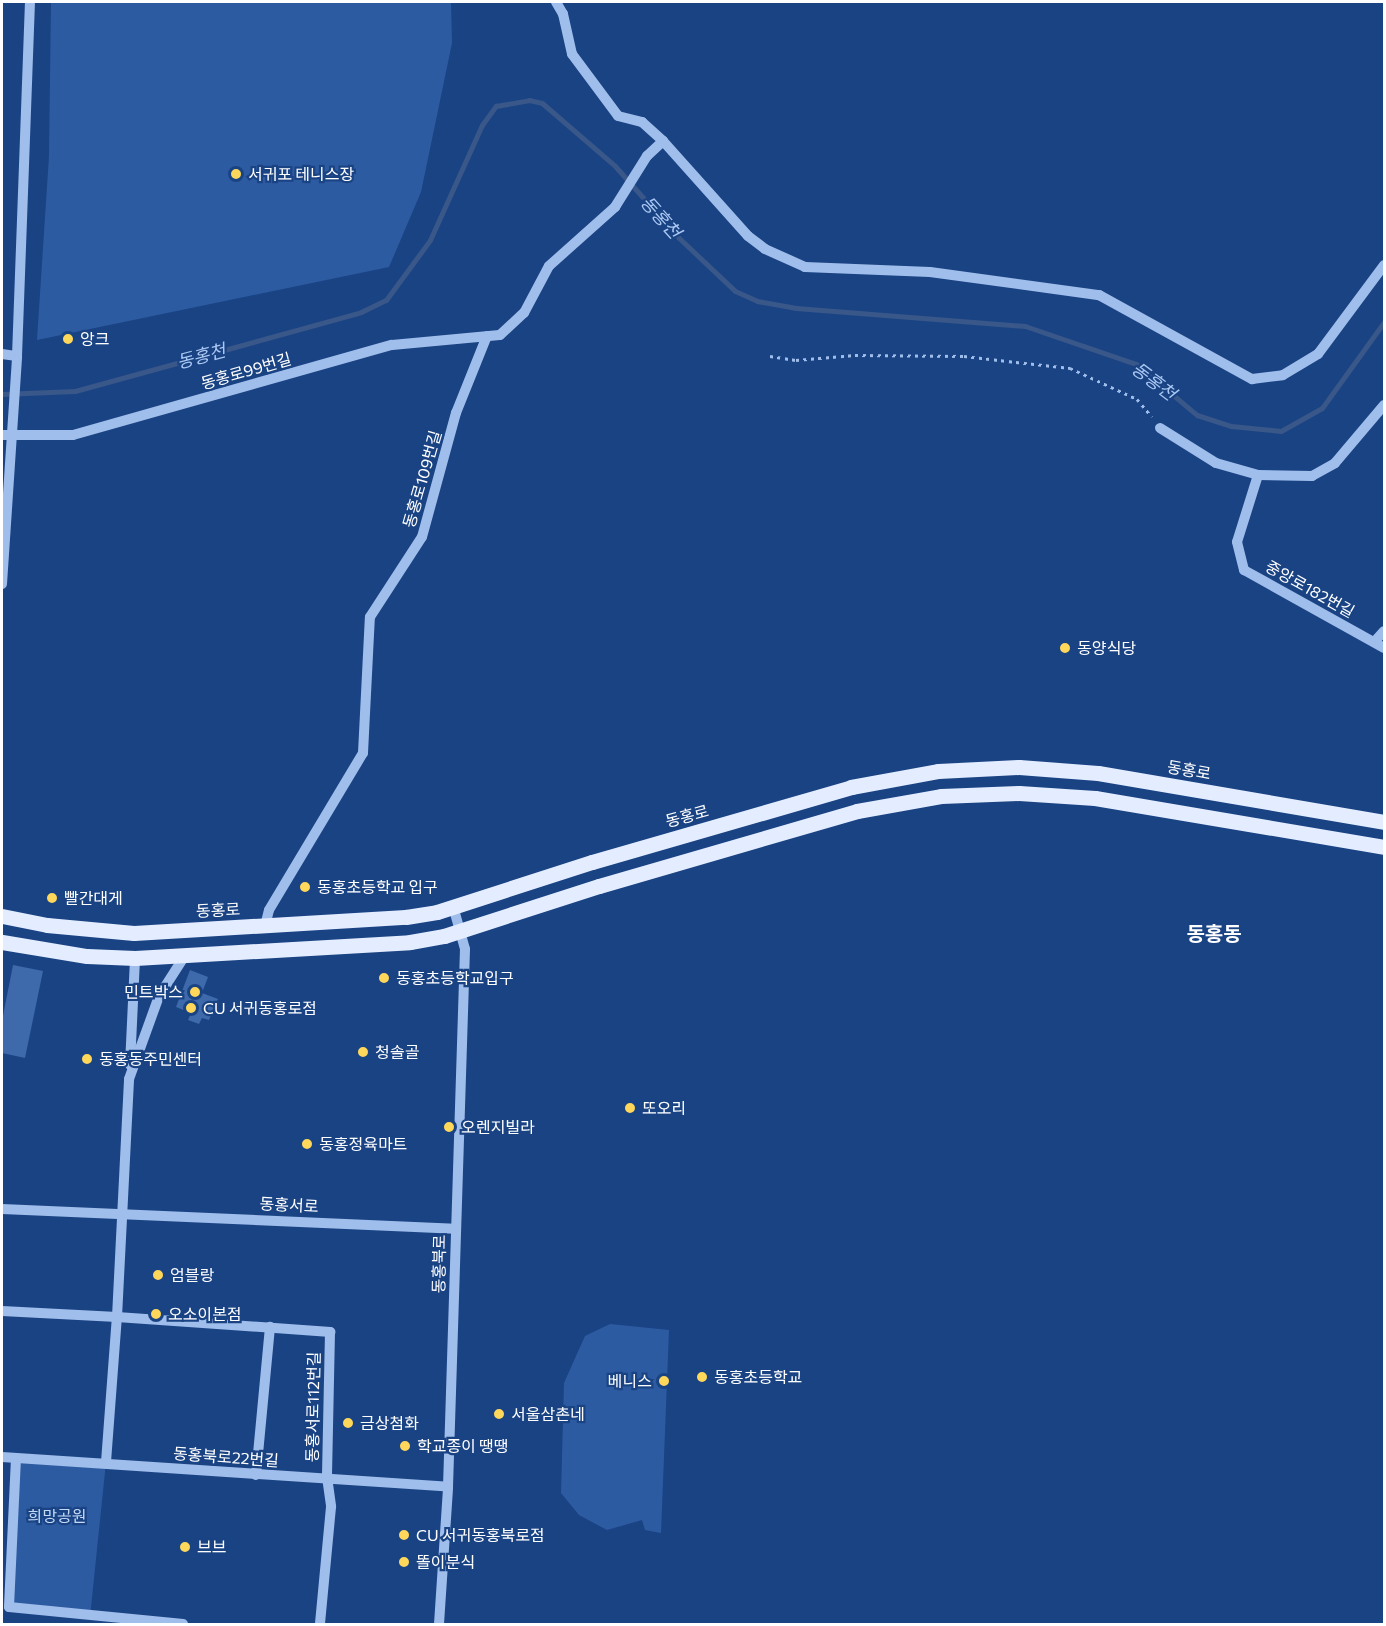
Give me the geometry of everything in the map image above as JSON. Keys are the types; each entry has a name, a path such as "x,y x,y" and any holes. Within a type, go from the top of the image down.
{"main road":[{"name":"동홍로","path":"2,916 47,925 134,933 376,921 453,906 851,787 938,771 1020,768 1098,773 1384,822"},
{"path":"2,942 87,956 135,958 379,946 461,930 857,811 941,796 1019,793 1095,798 1384,847"}],"street":[{"path":"2,584 4,511 14,419 30,2"},
{"path":"556,2 564,14 572,54 588,80 618,116 642,122 663,141 748,236 795,263 830,271 942,273 1099,295 1252,379 1283,375 1318,354 1384,265"},
{"path":"487,336 500,335 524,313 549,266 615,207 647,156 663,141"},
{"name":"동홍로99번길","path":"2,435 73,435 392,345 487,336"},
{"name":"동홍로109번길","path":"265,926 269,910 363,753 370,617 422,537 456,413 487,336"},
{"path":"2,354 17,356"},
{"path":"1161,428 1216,463 1258,475 1312,476 1335,464 1384,405"},
{"name":"중앙로182번길","path":"1258,475 1237,542 1244,570 1384,648"},
{"path":"1375,641 1384,631"},
{"name":"동홍북로","path":"439,1624 448,1487 454,1229 465,949 453,906"},
{"path":"129,1079 159,996 184,957"},
{"path":"106,1462 117,1317 135,958"},
{"name":"동홍서로","path":"2,1209 122,1211 454,1229"},
{"path":"2,1311 117,1317"},
{"name":"동홍서로112번길","path":"117,1317 330,1332 327,1477 331,1507 320,1624"},
{"path":"256,1475 270,1327"},
{"name":"동홍북로22번길","path":"2,1457 106,1462 256,1475 327,1477 448,1487"},
{"path":"16,1458 9,1607 90,1621 183,1624"}],"path":[{"path":"770,356 796,360 855,355 964,356 1070,368 1137,399 1161,428"}],"green space":[{"name":"서귀포 테니스장","path":"51,2 451,2 452,43 421,192 389,267 37,340 49,156"},
{"path":"610,1324 669,1330 661,1533 645,1530 642,1520 607,1530 579,1515 561,1493 564,1383 585,1336"},
{"name":"희망공원","path":"16,1458 106,1462 90,1617 9,1607"}],"building":[{"path":"13,965 43,971 25,1058 2,1053 2,1021"},
{"path":"190,970 208,977 202,993 218,999 209,1020 202,1018 199,1024 188,1020 191,1013 176,1007"}],"waterway":[{"name":"동홍천","path":"2,394 75,391 361,312 386,300 430,240 482,125 496,106 529,100 542,103 615,166 679,238 735,291 757,301 796,308 1025,326 1136,364 1197,415 1231,426 1281,431 1322,408 1384,322"}],"place":[{"name":"서귀포 테니스장","path":"236,174"},
{"name":"앙크","path":"68,339"},
{"name":"동양식당","path":"1065,648"},
{"name":"동홍초등학교 입구","path":"305,887"},
{"name":"빨간대게","path":"52,898"},
{"name":"동홍초등학교입구","path":"384,978"},
{"name":"민트박스","path":"195,992"},
{"name":"CU 서귀동홍로점","path":"191,1008"},
{"name":"청솔골","path":"363,1052"},
{"name":"동홍동주민센터","path":"87,1059"},
{"name":"또오리","path":"630,1108"},
{"name":"오렌지빌라","path":"449,1127"},
{"name":"동홍정육마트","path":"307,1144"},
{"name":"엄블랑","path":"158,1275"},
{"name":"오소이본점","path":"156,1314"},
{"name":"동홍초등학교","path":"702,1377"},
{"name":"베니스","path":"664,1381"},
{"name":"서울삼촌네","path":"499,1414"},
{"name":"금상첨화","path":"348,1423"},
{"name":"학교종이 땡땡","path":"405,1446"},
{"name":"CU 서귀동홍북로점","path":"404,1535"},
{"name":"브브","path":"185,1547"},
{"name":"똘이분식","path":"404,1562"}],"district":[{"name":"동홍동","path":"1214,933"}]}
